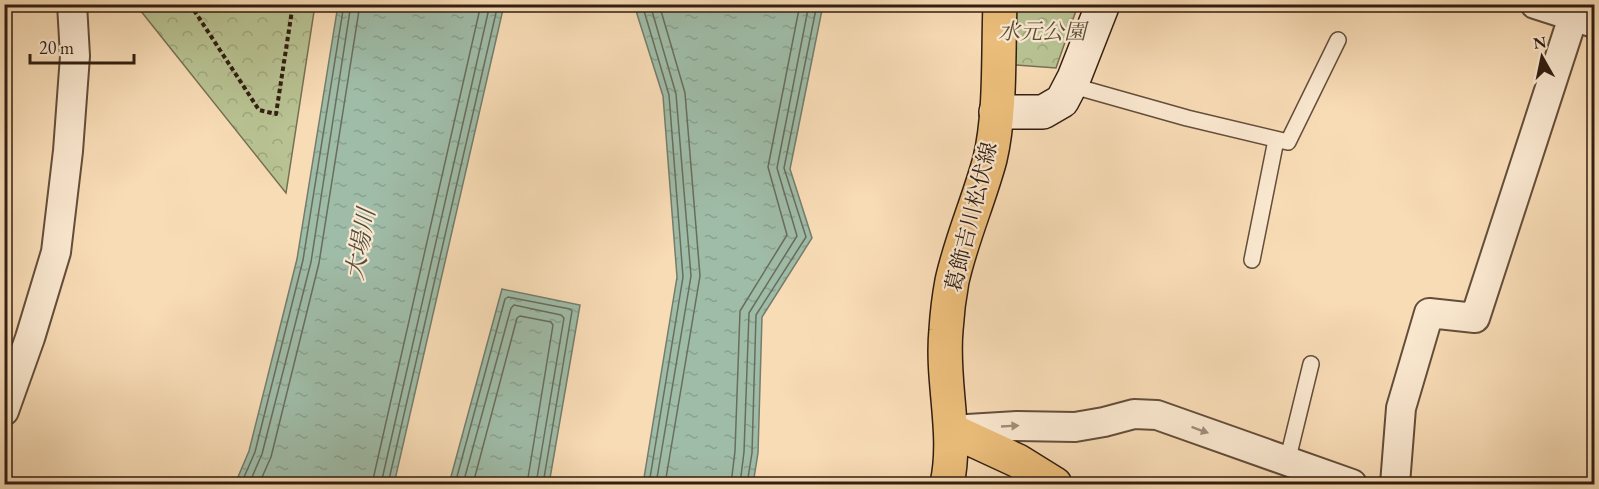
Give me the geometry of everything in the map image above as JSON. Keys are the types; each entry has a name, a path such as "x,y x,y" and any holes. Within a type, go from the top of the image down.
{"main road":[{"name":"葛飾吉川松伏線","path":"947,484 951,467 951,430 944,362 946,331 952,281 990,157 996,112 1000,4"},
{"path":"951,430 1018,461 1055,484"}],"street":[{"path":"4,411 37,316 56,252 68,151 75,56 72,4"},
{"path":"996,112 1043,112 1062,101 1103,4"},
{"path":"1395,484 1401,408 1429,313 1475,318 1584,20 1535,4"},
{"path":"951,430 1017,426 1076,427 1134,414 1157,415 1352,484"}],"lane":[{"path":"1070,85 1187,118 1288,142 1338,40"},
{"path":"1252,261 1276,140"},
{"path":"1287,462 1311,364"}],"path":[{"path":"190,4 259,110 276,114 293,4"}],"green space":[{"path":"136,5 315,5 286,193"},
{"name":"水元公園","path":"1016,5 1078,5 1056,68 1015,65"}],"water":[{"name":"大場川","path":"338,5 504,5 394,484 235,484 249,451 297,259"},
{"path":"636,5 823,5 790,169 812,238 762,317 758,453 753,484 643,484 677,277 663,96"},
{"path":"502,289 580,305 549,484 449,484"}]}
